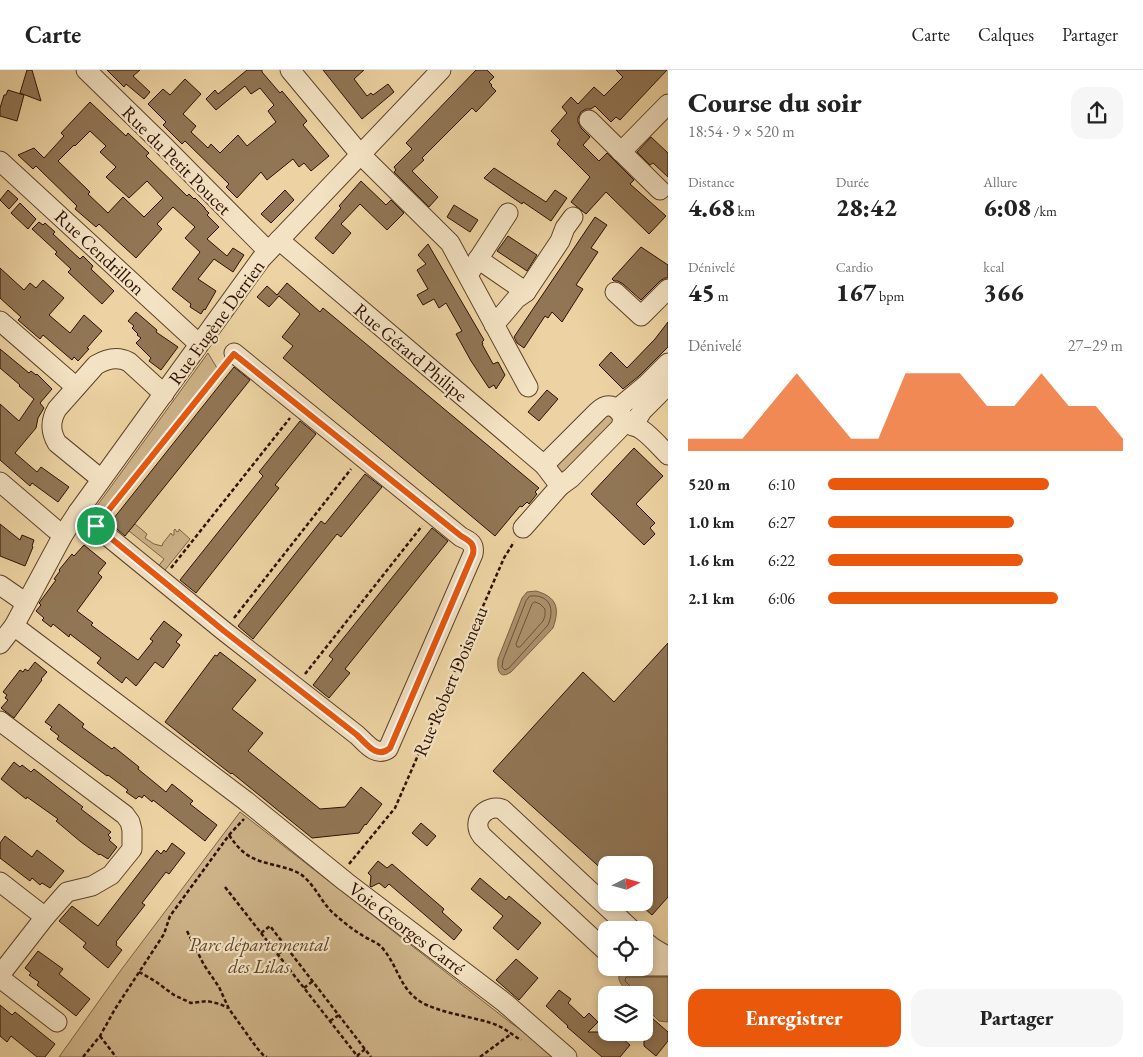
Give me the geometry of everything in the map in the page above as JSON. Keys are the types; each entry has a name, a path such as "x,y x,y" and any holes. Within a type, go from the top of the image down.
{"street":[{"name":"Rue du Petit Poucet","path":"86,70 162,144 273,246"},
{"path":"290,70 360,154 450,243 528,386"},
{"name":"Rue Eugène Derrien","path":"4,636 26,603 63,534 261,259 442,70"},
{"path":"621,152 668,104"},
{"path":"588,120 660,190"},
{"name":"Rue Cendrillon","path":"0,161 199,344"},
{"path":"468,275 508,213"},
{"path":"494,325 516,299 526,292 560,241 565,228 573,217"},
{"name":"Rue Gérard Philipe","path":"273,246 544,465 560,486"},
{"path":"478,259 526,292"},
{"path":"615,292 641,316 668,289"},
{"path":"0,321 76,387"},
{"path":"78,512 224,631 357,735 373,750 384,752 388,749 474,548 471,542 432,513 234,354"},
{"path":"101,479 57,443 51,427 53,415 57,409 99,363 108,360 122,359 129,362 164,394"},
{"path":"523,528 560,486 571,478 621,427 624,418 647,384 668,363"},
{"path":"624,418 642,411 668,384"},
{"path":"544,465 597,412 608,406 641,430 668,455"},
{"path":"0,482 63,534"},
{"path":"0,585 26,603"},
{"name":"Voie Georges Carré","path":"4,636 248,803 339,876 505,1003 566,1057"},
{"path":"0,721 125,815 130,822 132,830 132,849 111,876 92,886 66,892 0,977 57,1022"},
{"path":"598,944 479,833 477,823 479,817 484,812 496,807 502,809 622,921"},
{"path":"0,882 45,917"},
{"path":"653,949 668,956"},
{"path":"653,966 668,966"}],"path":[{"path":"96,526 234,354"},
{"path":"162,580 299,407"},
{"path":"224,631 362,456"},
{"path":"296,686 432,513"},
{"name":"Rue Robert Doisneau","path":"339,876 395,808 504,558 523,528"},
{"path":"83,1057 100,1036 115,1009 164,934 170,916 229,834 246,817 248,803"},
{"path":"229,834 245,854 303,876 331,911 352,929 383,948 388,954 398,976 414,997 431,1006 492,1023 506,1029 522,1040"},
{"path":"226,887 357,1056 365,1049"},
{"path":"261,933 270,926 371,1057"},
{"path":"187,931 192,944 219,987 229,1009 265,1057"},
{"path":"278,954 287,948"},
{"path":"139,972 174,995 191,1003 207,1001 220,1004 229,1009"},
{"path":"304,988 313,981"},
{"path":"330,1022 339,1015"},
{"path":"480,1057 520,1029 526,1020"},
{"path":"100,1036 116,1057"}],"green space":[{"path":"208,353 217,368 106,509 99,515 95,514 94,510"},
{"path":"605,413 612,415 615,423 566,473 560,470 556,461"},
{"path":"135,524 147,534 145,538 154,544 162,546 171,533 174,535 175,529 177,532 179,529 190,539 165,570 161,570 157,568 164,559 129,531"},
{"name":"Parc départemental des Lilas","path":"240,812 511,1023 534,1038 554,1057 59,1057 121,970"}],"water":[{"path":"536,591 549,596 555,604 556,615 553,628 511,672 504,675 501,674 498,667 498,659 522,598 527,592"},
{"path":"653,972 668,972 668,1022 659,1021 653,1015 653,986 623,986 619,976 653,976"}],"building":[{"path":"27,70 32,70 41,101 20,93"},
{"path":"107,70 140,70 133,76 150,92 144,99 126,84 124,87"},
{"path":"247,70 262,70 280,93 282,91 307,121 303,125 329,156 311,171 304,163 299,167 293,159 267,180 261,172 237,198 226,187 229,184 185,141 182,144 163,125 166,122 148,104 163,89 170,95 185,79 201,94 183,114 196,126 191,132 208,148 211,144 220,153 238,135 247,146 276,122 268,111 274,105 260,88 251,94 245,86 216,110 206,99 215,90 218,94"},
{"path":"323,70 364,70 354,79 367,96 371,93 373,95 388,84 394,92 362,119"},
{"path":"476,70 487,70 494,77 489,82 496,91 476,112 472,108 422,158 424,160 412,171 438,197 429,207 394,172 396,170 394,167 412,149 406,143"},
{"path":"616,70 667,70 620,120 616,117 611,122 595,106 581,112 578,118 581,128 590,137 583,145 599,161 607,153 634,180 630,184 666,216 649,234 606,192 586,214 571,202 590,177 557,144 560,140 551,131 567,113 562,107 571,97 578,104 594,87 604,96 623,77"},
{"path":"8,90 24,95 17,121 0,116 4,95 6,95"},
{"path":"90,102 126,136 128,133 149,153 146,156 187,196 189,194 195,198 205,208 209,213 207,215 219,227 207,239 227,256 233,248 244,255 233,272 214,259 198,279 216,291 201,314 190,307 191,304 172,289 200,252 185,238 195,227 173,207 157,224 162,229 136,258 99,224 96,227 75,209 77,206 36,166 33,169 18,155 34,148 44,158 64,136 61,133","holes":["90,131 106,146 100,152 116,167 106,177 129,198 147,181 163,198 144,217 123,197 108,213 88,194 90,192 58,161"]},
{"path":"651,137 668,153 668,177 653,163 650,165 637,152"},
{"path":"494,168 546,202 555,190 567,198 551,221 484,178"},
{"path":"361,181 386,205 391,200 404,213 387,230 360,204 341,224 351,233 333,254 315,238"},
{"path":"8,190 18,199 9,209 0,200"},
{"path":"285,190 294,200 271,223 261,214"},
{"path":"20,203 36,219 28,229 11,213"},
{"path":"454,205 478,220 470,232 447,217"},
{"path":"595,217 607,225 591,248 598,252 576,285 583,289 562,322 552,312 548,318 545,316 524,348 517,343 514,337"},
{"path":"39,222 43,225 45,223 55,232 53,234 80,259 83,256 93,266 91,269 114,291 102,304 68,272 71,269 55,254 57,252 32,229"},
{"path":"508,236 537,255 527,271 497,251"},
{"path":"428,244 484,340 482,344 493,364 498,362 505,375 496,389 494,385 489,388 471,361 456,334 462,331 446,303 439,308 434,299 423,305 417,295 428,289 417,270 426,264 418,255"},
{"path":"641,247 668,265 668,278 660,281 641,300 623,284 612,279"},
{"path":"0,268 24,290 30,283 36,288 43,280 64,298 49,315 70,333 84,315 102,331 78,361 74,357 72,360 43,335 40,339 18,320 21,317 0,298"},
{"path":"287,283 320,312 323,308 539,488 529,504 527,502 522,507 520,506 495,536 283,358 293,346 282,337 300,314 279,296 269,307 257,297 267,286 277,295"},
{"path":"136,312 157,330 156,332 178,347 161,370 149,361 151,358 136,343 141,338 132,328 134,326 128,321"},
{"path":"668,322 668,347 623,389 599,365 611,352 627,368 655,339"},
{"path":"0,349 29,373 31,371 37,374 52,389 40,403 44,408 38,418 36,428 15,453 37,472 41,467 69,487 58,502 32,483 30,486 0,460 0,404 19,421 34,399 0,368"},
{"path":"234,367 250,380 125,536 110,523"},
{"path":"547,390 558,399 539,421 528,412"},
{"path":"300,421 316,434 275,485 279,488 196,593 180,580 263,476 259,472"},
{"path":"634,448 663,476 636,504 655,523 650,528 655,534 644,545 591,494"},
{"path":"365,474 382,487 341,537 337,534 253,639 238,626 321,521 325,524"},
{"path":"0,524 20,540 22,535 34,540 25,566 0,556"},
{"path":"432,528 448,541 345,669 350,673 329,698 313,685 333,659 329,656"},
{"path":"84,545 106,563 98,573 102,577 77,611 93,623 91,625 138,660 153,641 150,639 164,621 182,635 176,642 180,645 163,668 155,662 136,686 126,677 122,683 97,663 101,658 70,634 69,637 53,624 51,627 42,620 44,618 36,611 41,605 39,603 56,580 54,579 59,570 72,554 74,556"},
{"path":"668,643 668,897 652,915 647,911 653,911 653,856 598,856 598,866 493,771 583,672 614,702"},
{"path":"220,652 256,680 232,709 263,733 248,751 320,809 345,807 361,787 382,804 359,833 312,838 165,722 215,655 217,656"},
{"path":"35,662 47,672 14,718 1,708 8,700 5,698 7,695 3,692 20,670 23,672 25,669 28,671"},
{"path":"59,704 84,724 82,727 112,749 114,747 166,792 172,784 193,801 190,804 217,825 205,841 153,800 152,802 144,795 142,798 139,796 136,799 126,792 128,790 57,739 59,736 45,722"},
{"path":"14,762 31,772 34,769 83,807 81,809 111,832 108,835 111,838 109,840 117,847 108,859 81,842 56,821 58,819 27,797 26,799 1,779"},
{"path":"421,823 436,836 427,846 412,833"},
{"path":"5,836 32,857 37,850 64,871 50,888 42,883 40,885 32,878 30,881 0,858 0,843"},
{"path":"172,843 185,853 169,874 166,872 142,903 145,905 116,942 116,945 122,950 108,968 83,947 86,943 59,921 72,906 98,926 157,850 161,854 164,850 166,852"},
{"path":"378,861 387,868 392,864 444,909 442,912 462,930 454,940 389,884 385,888 379,883 370,886 371,876 368,873"},
{"path":"480,878 506,900 509,896 541,923 518,950 493,928 503,916 471,889"},
{"path":"38,951 63,969 59,974 90,999 76,1016 37,985 39,982 29,975 31,973 25,968"},
{"path":"516,959 538,978 519,1000 496,980"},
{"path":"559,990 571,999 568,1003 584,1018 589,1013 598,1022 588,1032 598,1032 598,1041 625,1041 630,1045 620,1057 602,1057 546,1006"},
{"path":"0,1005 12,1015 15,1012 55,1044 45,1057 37,1057 11,1036 7,1042 0,1036"},
{"path":"653,1019 668,1032 668,1041 656,1056 644,1046 644,1041 653,1041"}],"route":[{"path":"234,354 432,513 471,542 474,550 390,748 386,751 378,752 373,750 296,686 224,631 96,526 234,354"}]}
